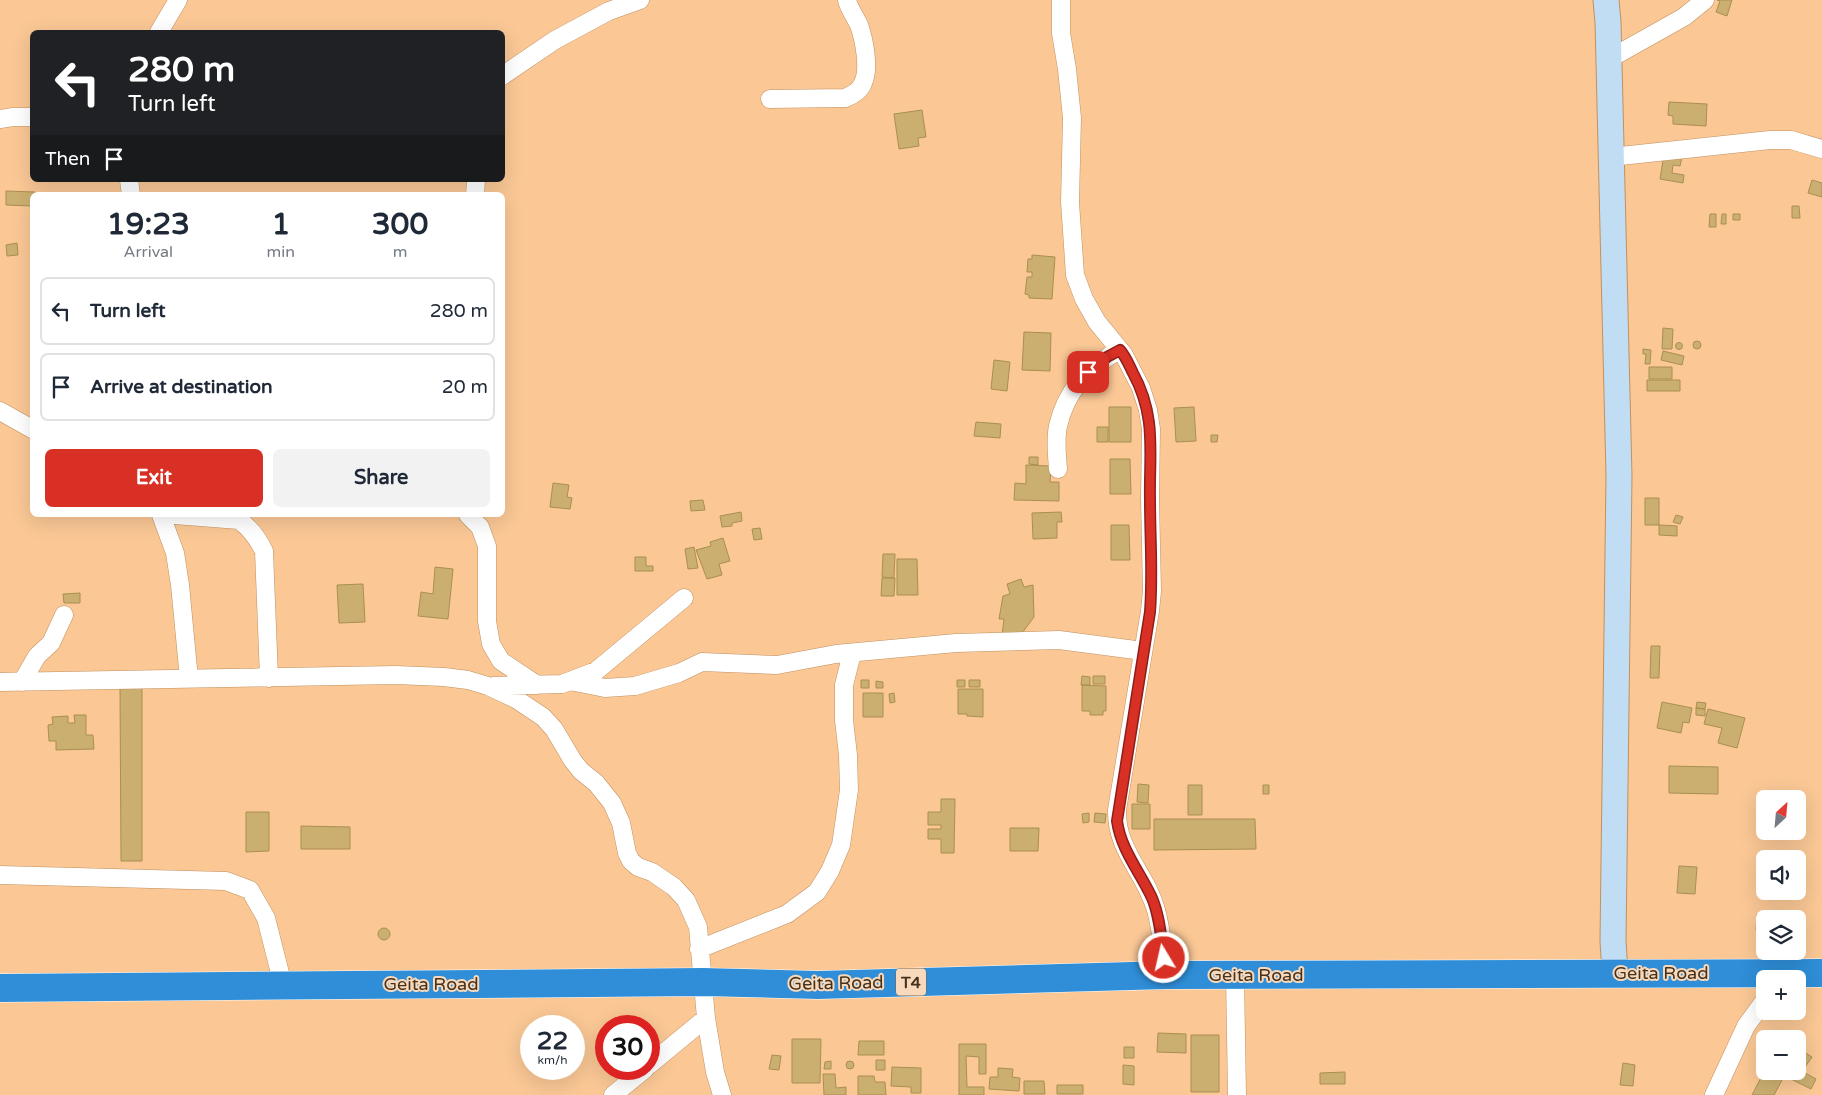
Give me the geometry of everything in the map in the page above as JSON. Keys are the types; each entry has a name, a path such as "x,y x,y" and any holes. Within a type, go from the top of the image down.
{"highway":[{"name":"Geita Road","path":"0,988 703,982 818,985 1167,975 1615,973 1756,976"},
{"name":"Geita Road","path":"1806,974 1822,973"}],"street":[{"path":"160,30 178,0"},
{"path":"505,74 563,36 609,11 640,0"},
{"path":"770,99 845,98 859,90 866,77 865,48 859,25 847,0"},
{"path":"1062,0 1061,33 1072,118 1070,202 1075,275 1084,299 1097,322 1120,350 1141,388 1148,410 1151,429 1152,591 1117,821 1119,834 1125,850 1150,895 1156,910 1167,975"},
{"path":"1606,0 1619,476 1613,941 1615,973"},
{"path":"1609,59 1684,17 1704,0"},
{"path":"0,119 30,117"},
{"path":"1611,157 1770,140 1791,140 1822,149"},
{"path":"1058,469 1058,427 1064,407 1072,392 1088,372 1107,357 1120,350"},
{"path":"0,411 30,429"},
{"path":"162,517 175,553 189,679"},
{"path":"210,517 239,520 252,532 264,551 269,678"},
{"path":"470,517 480,527 487,546 487,621 491,644 501,661 537,685"},
{"path":"488,686 562,684 596,671 684,598"},
{"path":"22,682 37,656 51,643 64,615"},
{"path":"570,682 605,688 635,686 679,673 702,662 777,665 852,653 956,643 1049,640 1143,651"},
{"path":"699,949 786,914 817,892 830,871 841,845 849,790 844,720 844,685 852,653"},
{"path":"0,682 396,675 468,680 488,686 516,699 544,717 554,729 573,761 581,771 596,783 612,803 621,823 631,861 638,867 652,872 665,880 686,900 698,927 706,1018 722,1095"},
{"path":"0,875 226,881 250,890 266,918 283,985"},
{"path":"1235,975 1238,1095"},
{"path":"1714,1095 1746,1026 1756,1012"},
{"path":"660,1056 706,1018"},
{"path":"613,1095 631,1080"}],"building":[{"path":"1717,0 1732,0 1727,16 1716,12 1720,1"},
{"path":"1669,102 1707,104 1706,126 1673,124 1673,116 1668,115"},
{"path":"922,110 926,137 918,138 919,146 899,149 894,114"},
{"path":"1664,154 1682,157 1680,166 1673,165 1672,173 1684,175 1683,183 1660,179"},
{"path":"1812,180 1822,183 1822,197 1808,193"},
{"path":"6,191 35,192 30,192 30,206 6,205"},
{"path":"1792,206 1799,206 1800,218 1792,218"},
{"path":"1710,214 1716,214 1716,227 1709,227"},
{"path":"1722,214 1726,214 1726,224 1721,224"},
{"path":"1733,214 1740,214 1740,220 1733,220"},
{"path":"17,243 18,255 7,256 6,245"},
{"path":"1032,255 1055,257 1052,299 1029,298 1029,295 1025,294 1027,277 1032,277 1032,272 1027,272 1028,259 1032,259"},
{"path":"1663,328 1673,329 1672,349 1662,349"},
{"path":"1024,332 1051,333 1050,371 1022,370"},
{"path":"1697,341 1701,345 1697,349 1693,345"},
{"path":"1679,342 1683,346 1679,350 1675,346"},
{"path":"1643,349 1651,350 1650,364 1645,364 1646,354 1643,354"},
{"path":"1663,351 1684,356 1682,365 1661,360"},
{"path":"994,360 1010,362 1007,391 991,389"},
{"path":"1649,367 1672,367 1672,379 1649,379"},
{"path":"1647,380 1680,380 1680,391 1647,391"},
{"path":"1109,407 1131,407 1131,442 1109,442"},
{"path":"1194,407 1196,441 1176,442 1174,408"},
{"path":"976,422 1001,424 1000,438 974,436"},
{"path":"1097,427 1108,427 1108,442 1097,442"},
{"path":"1211,435 1218,435 1217,442 1211,442"},
{"path":"1029,457 1038,457 1038,465 1029,464"},
{"path":"1110,459 1130,459 1131,494 1110,494"},
{"path":"1026,465 1051,466 1050,482 1059,482 1059,501 1014,500 1015,483 1026,484"},
{"path":"553,483 569,485 567,497 572,498 570,509 550,507"},
{"path":"1645,498 1659,498 1659,525 1645,525"},
{"path":"703,500 705,510 691,511 690,501"},
{"path":"741,512 742,521 732,523 732,526 722,527 720,516"},
{"path":"1061,512 1062,522 1057,522 1057,538 1033,539 1032,513"},
{"path":"1676,515 1683,517 1680,524 1673,522"},
{"path":"1111,525 1129,525 1130,560 1111,560"},
{"path":"1659,525 1677,526 1677,536 1659,535"},
{"path":"760,528 762,539 754,540 752,529"},
{"path":"723,538 730,561 719,564 722,575 707,579 696,550 711,546 710,542"},
{"path":"694,547 698,568 688,569 685,549"},
{"path":"883,554 895,554 894,578 882,577"},
{"path":"635,557 646,557 646,566 653,566 653,571 635,571"},
{"path":"897,559 917,559 918,595 897,595"},
{"path":"435,567 453,569 448,619 418,616 421,592 433,594"},
{"path":"882,578 895,578 894,596 881,596"},
{"path":"1021,579 1024,587 1033,585 1034,617 1019,637 1002,635 1004,619 999,619 1003,596 1010,594 1007,584"},
{"path":"363,584 365,622 339,623 337,585"},
{"path":"80,593 80,603 64,603 63,594"},
{"path":"1651,646 1660,646 1659,678 1650,678"},
{"path":"1082,676 1090,677 1090,685 1081,685"},
{"path":"1093,676 1105,676 1105,684 1093,684"},
{"path":"861,680 869,680 869,688 861,688"},
{"path":"957,680 965,680 965,687 957,687"},
{"path":"969,680 980,680 980,687 969,687"},
{"path":"876,681 883,682 883,688 876,688"},
{"path":"120,685 142,685 142,861 121,861"},
{"path":"1082,685 1106,686 1106,711 1103,711 1103,715 1090,715 1090,711 1082,711"},
{"path":"958,689 983,689 983,717 958,714"},
{"path":"863,693 883,693 883,717 863,717"},
{"path":"894,693 895,702 890,703 889,694"},
{"path":"1662,702 1692,708 1689,723 1683,722 1681,733 1657,728"},
{"path":"1697,702 1706,703 1705,709 1696,708"},
{"path":"1696,708 1705,709 1705,716 1696,715"},
{"path":"1708,709 1745,718 1737,748 1718,743 1722,728 1704,724"},
{"path":"74,715 86,715 86,735 93,735 94,749 56,750 56,741 49,741 48,725 53,724 52,717 68,716 68,723 75,723"},
{"path":"1669,766 1718,767 1718,794 1669,793"},
{"path":"1138,784 1149,785 1148,803 1137,802"},
{"path":"1188,785 1202,785 1202,815 1188,815"},
{"path":"1263,785 1269,785 1269,794 1263,794"},
{"path":"941,799 955,799 954,853 941,853 941,839 928,839 928,829 941,829 941,825 928,825 928,812 941,812"},
{"path":"1132,804 1150,804 1150,829 1132,829"},
{"path":"246,812 269,812 269,851 246,852"},
{"path":"1089,813 1089,822 1083,823 1082,814"},
{"path":"1095,813 1106,814 1105,823 1094,822"},
{"path":"1154,819 1255,819 1256,849 1154,850"},
{"path":"301,826 350,827 350,849 301,849"},
{"path":"1010,828 1039,828 1038,851 1010,851"},
{"path":"1679,866 1697,867 1695,894 1677,893"},
{"path":"382,928 386,928 390,934 386,940 382,940 378,936 378,932"},
{"path":"1158,1033 1186,1034 1186,1053 1157,1052"},
{"path":"1191,1035 1219,1035 1219,1092 1191,1092"},
{"path":"792,1039 821,1039 820,1083 792,1083"},
{"path":"859,1041 884,1041 884,1055 858,1055"},
{"path":"959,1044 986,1044 986,1074 979,1074 979,1057 966,1056 967,1087 984,1087 984,1095 959,1095"},
{"path":"1124,1047 1134,1047 1134,1058 1124,1058"},
{"path":"1806,1053 1812,1057 1806,1066"},
{"path":"772,1055 781,1056 779,1070 769,1069"},
{"path":"876,1060 885,1060 885,1070 876,1070"},
{"path":"831,1061 831,1069 824,1069 825,1062"},
{"path":"850,1061 854,1065 850,1069 846,1065"},
{"path":"1623,1063 1635,1065 1633,1086 1620,1085"},
{"path":"1123,1065 1134,1066 1134,1085 1123,1084"},
{"path":"892,1067 921,1068 921,1093 911,1093 911,1087 891,1086"},
{"path":"998,1068 1013,1069 1012,1077 1020,1078 1019,1091 989,1089 990,1077 998,1077"},
{"path":"1345,1072 1345,1084 1320,1084 1320,1073"},
{"path":"1806,1073 1816,1079 1811,1089 1793,1080 1806,1080"},
{"path":"823,1074 835,1074 836,1088 846,1087 846,1095 824,1095"},
{"path":"858,1076 874,1076 875,1082 885,1082 886,1095 858,1095"},
{"path":"1760,1080 1782,1080 1774,1095 1752,1095"},
{"path":"1024,1081 1044,1081 1045,1094 1024,1094"},
{"path":"1057,1085 1083,1085 1083,1094 1057,1094"}],"route":[{"path":"1088,372 1107,357 1120,350 1141,388 1148,410 1151,429 1152,591 1117,810 1117,821 1119,834 1125,850 1150,895 1156,910 1164,958"}]}
